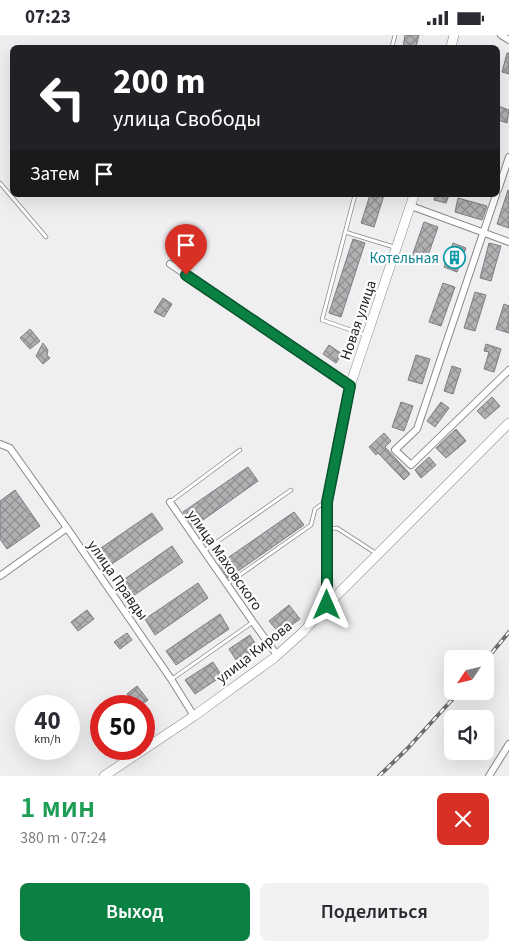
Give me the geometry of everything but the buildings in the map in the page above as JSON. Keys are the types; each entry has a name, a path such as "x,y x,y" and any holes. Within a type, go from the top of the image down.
{"main road":[{"name":"Новая улица","path":"327,605 327,502 350,386 413,197"},
{"name":"улица Кирова","path":"104,776 194,715 277,655 303,632 327,605 509,423"}],"street":[{"path":"501,35 509,40"},
{"path":"500,184 509,157"},
{"path":"495,197 417,429 396,451 411,465 509,371"},
{"path":"411,206 509,242"},
{"path":"170,264 350,386"},
{"name":"улица Правды","path":"0,444 10,448 172,679 194,715"},
{"name":"улица Маховского","path":"170,502 277,655"},
{"path":"0,575 66,528"},
{"path":"489,776 509,744"}],"lane":[{"path":"0,183 10,195"},
{"path":"12,197 46,237"},
{"path":"354,197 322,320 367,336"},
{"path":"345,232 397,248"},
{"path":"170,502 240,450"},
{"path":"204,551 291,490"},
{"path":"227,584 311,525 315,509 323,502 327,502"},
{"path":"327,529 337,529 378,554"},
{"path":"172,679 253,622"}],"railway":[{"path":"494,650 509,632"},
{"path":"379,776 407,749 452,700"}],"place":[{"name":"Котельная","path":"455,258"}],"route":[{"path":"186,275 350,386 327,502 327,605"}]}
